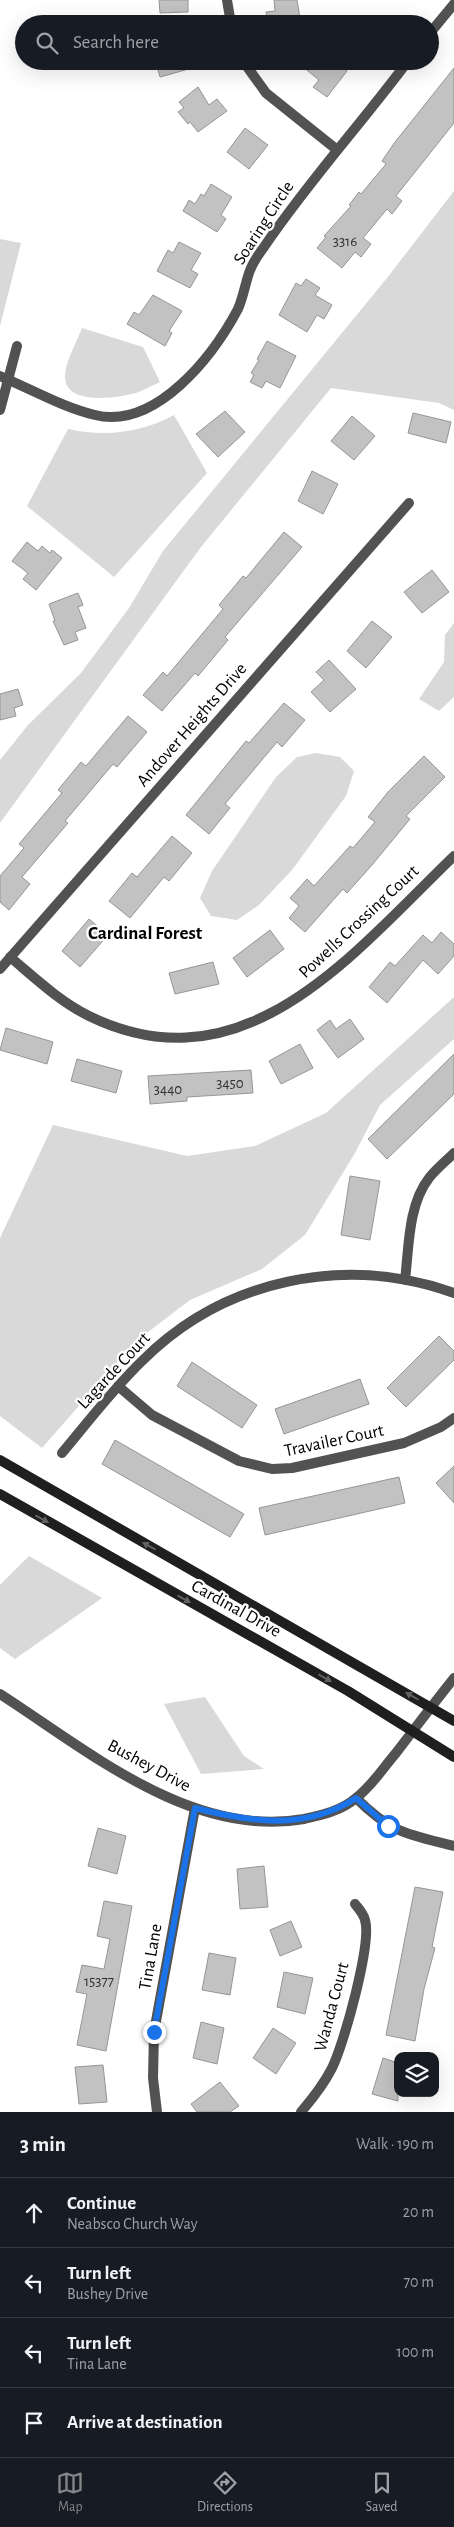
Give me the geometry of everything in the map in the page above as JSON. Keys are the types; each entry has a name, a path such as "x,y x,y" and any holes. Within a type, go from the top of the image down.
{"main road":[{"name":"Cardinal Drive","path":"0,1460 454,1721"},
{"name":"Cardinal Drive","path":"0,1494 413,1730 454,1757"}],"street":[{"path":"227,0 230,15"},
{"path":"439,22 454,4"},
{"path":"250,70 266,94 336,149"},
{"name":"Soaring Circle","path":"2,380 81,411 106,417 130,413 152,405 169,394 205,359 223,336 239,306 249,271 263,248 336,149 401,70"},
{"path":"0,410 2,380 17,346"},
{"name":"Andover Heights Drive","path":"0,969 409,503"},
{"name":"Powells Crossing Court","path":"10,957 70,1005 115,1026 141,1033 174,1036 227,1030 256,1022 274,1013 328,976 454,856"},
{"path":"405,1280 414,1209 420,1193 429,1178 454,1153"},
{"name":"Lagarde Court","path":"62,1453 142,1360 196,1318 245,1293 310,1277 359,1275 405,1280 454,1293"},
{"name":"Travailer Court","path":"118,1386 161,1420 239,1462 272,1469 292,1468 404,1443 441,1427 454,1418"},
{"name":"Bushey Drive","path":"0,1694 134,1781 164,1796 195,1808 238,1819 264,1822 291,1821 322,1815 339,1809 356,1798 376,1777 454,1678"},
{"path":"356,1798 376,1818 394,1829 454,1846"},
{"name":"Tina Lane","path":"157,2112 153,2078 154,2032 195,1808"},
{"name":"Wanda Court","path":"301,2112 318,2092 332,2069 347,2029 367,1935 362,1912 355,1904"}],"shaded area":[{"path":"454,191 454,410 439,403 331,388 201,547 0,823 0,760 28,725 81,673 129,608 163,551 387,278"},
{"path":"0,239 21,243 0,326"},
{"path":"82,328 143,347 160,382 139,392 107,398 83,396 74,392 67,386 65,376 69,359"},
{"path":"174,415 207,473 114,577 27,506 68,429 96,433 122,432 149,426"},
{"path":"454,623 454,697 439,711 419,699 444,662 445,635"},
{"path":"316,753 340,757 354,771 346,796 292,870 259,905 237,920 211,916 200,898 212,871 276,777 297,757"},
{"path":"454,997 454,1039 380,1105 355,1153 305,1235 262,1269 190,1300 135,1342 42,1448 0,1416 0,1238 53,1125 187,1156 255,1146 326,1113"},
{"path":"29,1556 102,1598 15,1659 0,1648 0,1585"},
{"path":"205,1697 244,1756 264,1769 201,1774 164,1704"}],"building":[{"path":"159,0 188,0 188,12 160,13"},
{"path":"274,0 297,0 300,15 266,15 266,12 275,11"},
{"path":"454,68 454,123 396,196 402,201 392,214 387,209 363,238 371,244 361,257 355,252 342,268 317,248 326,237 324,236 351,206 349,205 359,192 361,194 386,164 382,161 395,142"},
{"path":"158,70 185,70 160,77"},
{"path":"307,70 347,71 327,97 313,87 319,80"},
{"path":"198,87 209,105 217,99 227,111 198,132 178,112 184,108 179,102"},
{"path":"245,128 268,145 249,169 227,152"},
{"path":"211,184 232,197 221,215 226,219 217,232 183,211 189,200 195,204 201,194 204,196"},
{"path":"179,242 201,253 191,270 198,274 190,288 157,271 168,250 173,253"},
{"path":"306,279 320,288 315,295 332,305 324,319 317,315 307,332 279,315 296,283 301,286"},
{"path":"153,295 182,311 169,331 172,333 165,346 127,324 134,312 139,315"},
{"path":"267,341 296,356 280,388 266,381 262,388 250,382 254,375 251,373"},
{"path":"225,411 245,432 218,457 196,434"},
{"path":"413,413 451,422 446,443 408,433"},
{"path":"352,416 375,436 354,460 331,441"},
{"path":"312,471 338,484 323,514 298,501"},
{"path":"284,532 302,547 225,637 228,640 198,676 195,673 162,711 143,695 163,672 167,676 223,609 219,605 243,576 246,578"},
{"path":"27,542 38,551 42,546 50,553 52,550 62,558 36,590 23,579 28,573 12,561"},
{"path":"432,570 449,592 422,613 404,592"},
{"path":"78,593 83,605 78,607 86,628 75,632 78,640 64,645 53,621 55,621 49,604"},
{"path":"372,621 392,637 366,668 347,651"},
{"path":"329,660 356,689 330,712 311,692 324,680 316,672"},
{"path":"18,689 23,705 14,708 16,716 0,720 0,694"},
{"path":"284,703 305,720 282,747 277,742 225,804 230,808 209,834 186,815 246,741 249,743"},
{"path":"128,716 147,732 117,767 113,764 65,821 68,823 22,877 30,884 9,910 0,902 0,876 24,848 19,844 62,793 58,790 81,762 86,766"},
{"path":"424,756 445,777 406,816 410,819 347,893 343,889 305,932 289,918 299,906 290,898 307,879 314,886 350,846 353,848 375,822 368,817 388,792"},
{"path":"172,836 192,853 169,881 164,877 130,918 109,901 132,873 137,877"},
{"path":"89,919 108,935 80,967 62,951"},
{"path":"270,930 284,949 247,977 233,958"},
{"path":"441,932 454,944 454,956 438,974 423,960 387,1003 369,987 390,962 395,966 423,935 432,943"},
{"path":"213,962 219,984 175,994 169,973"},
{"path":"350,1019 364,1039 338,1058 317,1030 330,1020 336,1029"},
{"path":"6,1028 53,1042 47,1064 0,1050"},
{"path":"300,1044 313,1068 281,1084 269,1061"},
{"path":"454,1054 454,1094 387,1159 368,1139"},
{"path":"77,1059 122,1071 116,1093 71,1081"},
{"path":"251,1070 253,1093 187,1097 187,1101 150,1104 148,1076"},
{"path":"350,1176 380,1181 370,1240 341,1235"},
{"path":"439,1336 454,1351 454,1360 406,1407 387,1388"},
{"path":"192,1362 257,1405 242,1428 177,1386"},
{"path":"360,1379 369,1404 284,1434 275,1409"},
{"path":"115,1440 244,1514 230,1537 102,1464"},
{"path":"454,1466 454,1503 436,1483"},
{"path":"399,1477 405,1503 265,1535 259,1508"},
{"path":"98,1828 126,1836 117,1874 88,1866"},
{"path":"264,1866 268,1907 240,1909 237,1869"},
{"path":"415,1887 443,1892 432,1947 435,1948 424,1989 415,2041 386,2035"},
{"path":"104,1901 132,1906 106,2051 77,2045 87,1994 76,1992 82,1965 104,1969 110,1939 97,1936"},
{"path":"291,1921 302,1947 280,1956 270,1930"},
{"path":"209,1953 236,1958 230,1995 202,1990"},
{"path":"284,1972 313,1978 305,2014 277,2007"},
{"path":"201,2022 224,2028 217,2064 193,2058"},
{"path":"273,2028 296,2043 276,2074 253,2058"},
{"path":"383,2058 394,2062 394,2097 398,2097 398,2101 372,2094"},
{"path":"103,2065 107,2102 79,2104 75,2067"},
{"path":"220,2082 239,2106 230,2112 197,2112 191,2104"}],"district":[{"name":"Cardinal Forest","path":"145,933"}],"route":[{"path":"154,2032 195,1808 238,1819 264,1822 291,1821 322,1815 339,1809 356,1798 376,1818 388,1826"}]}
